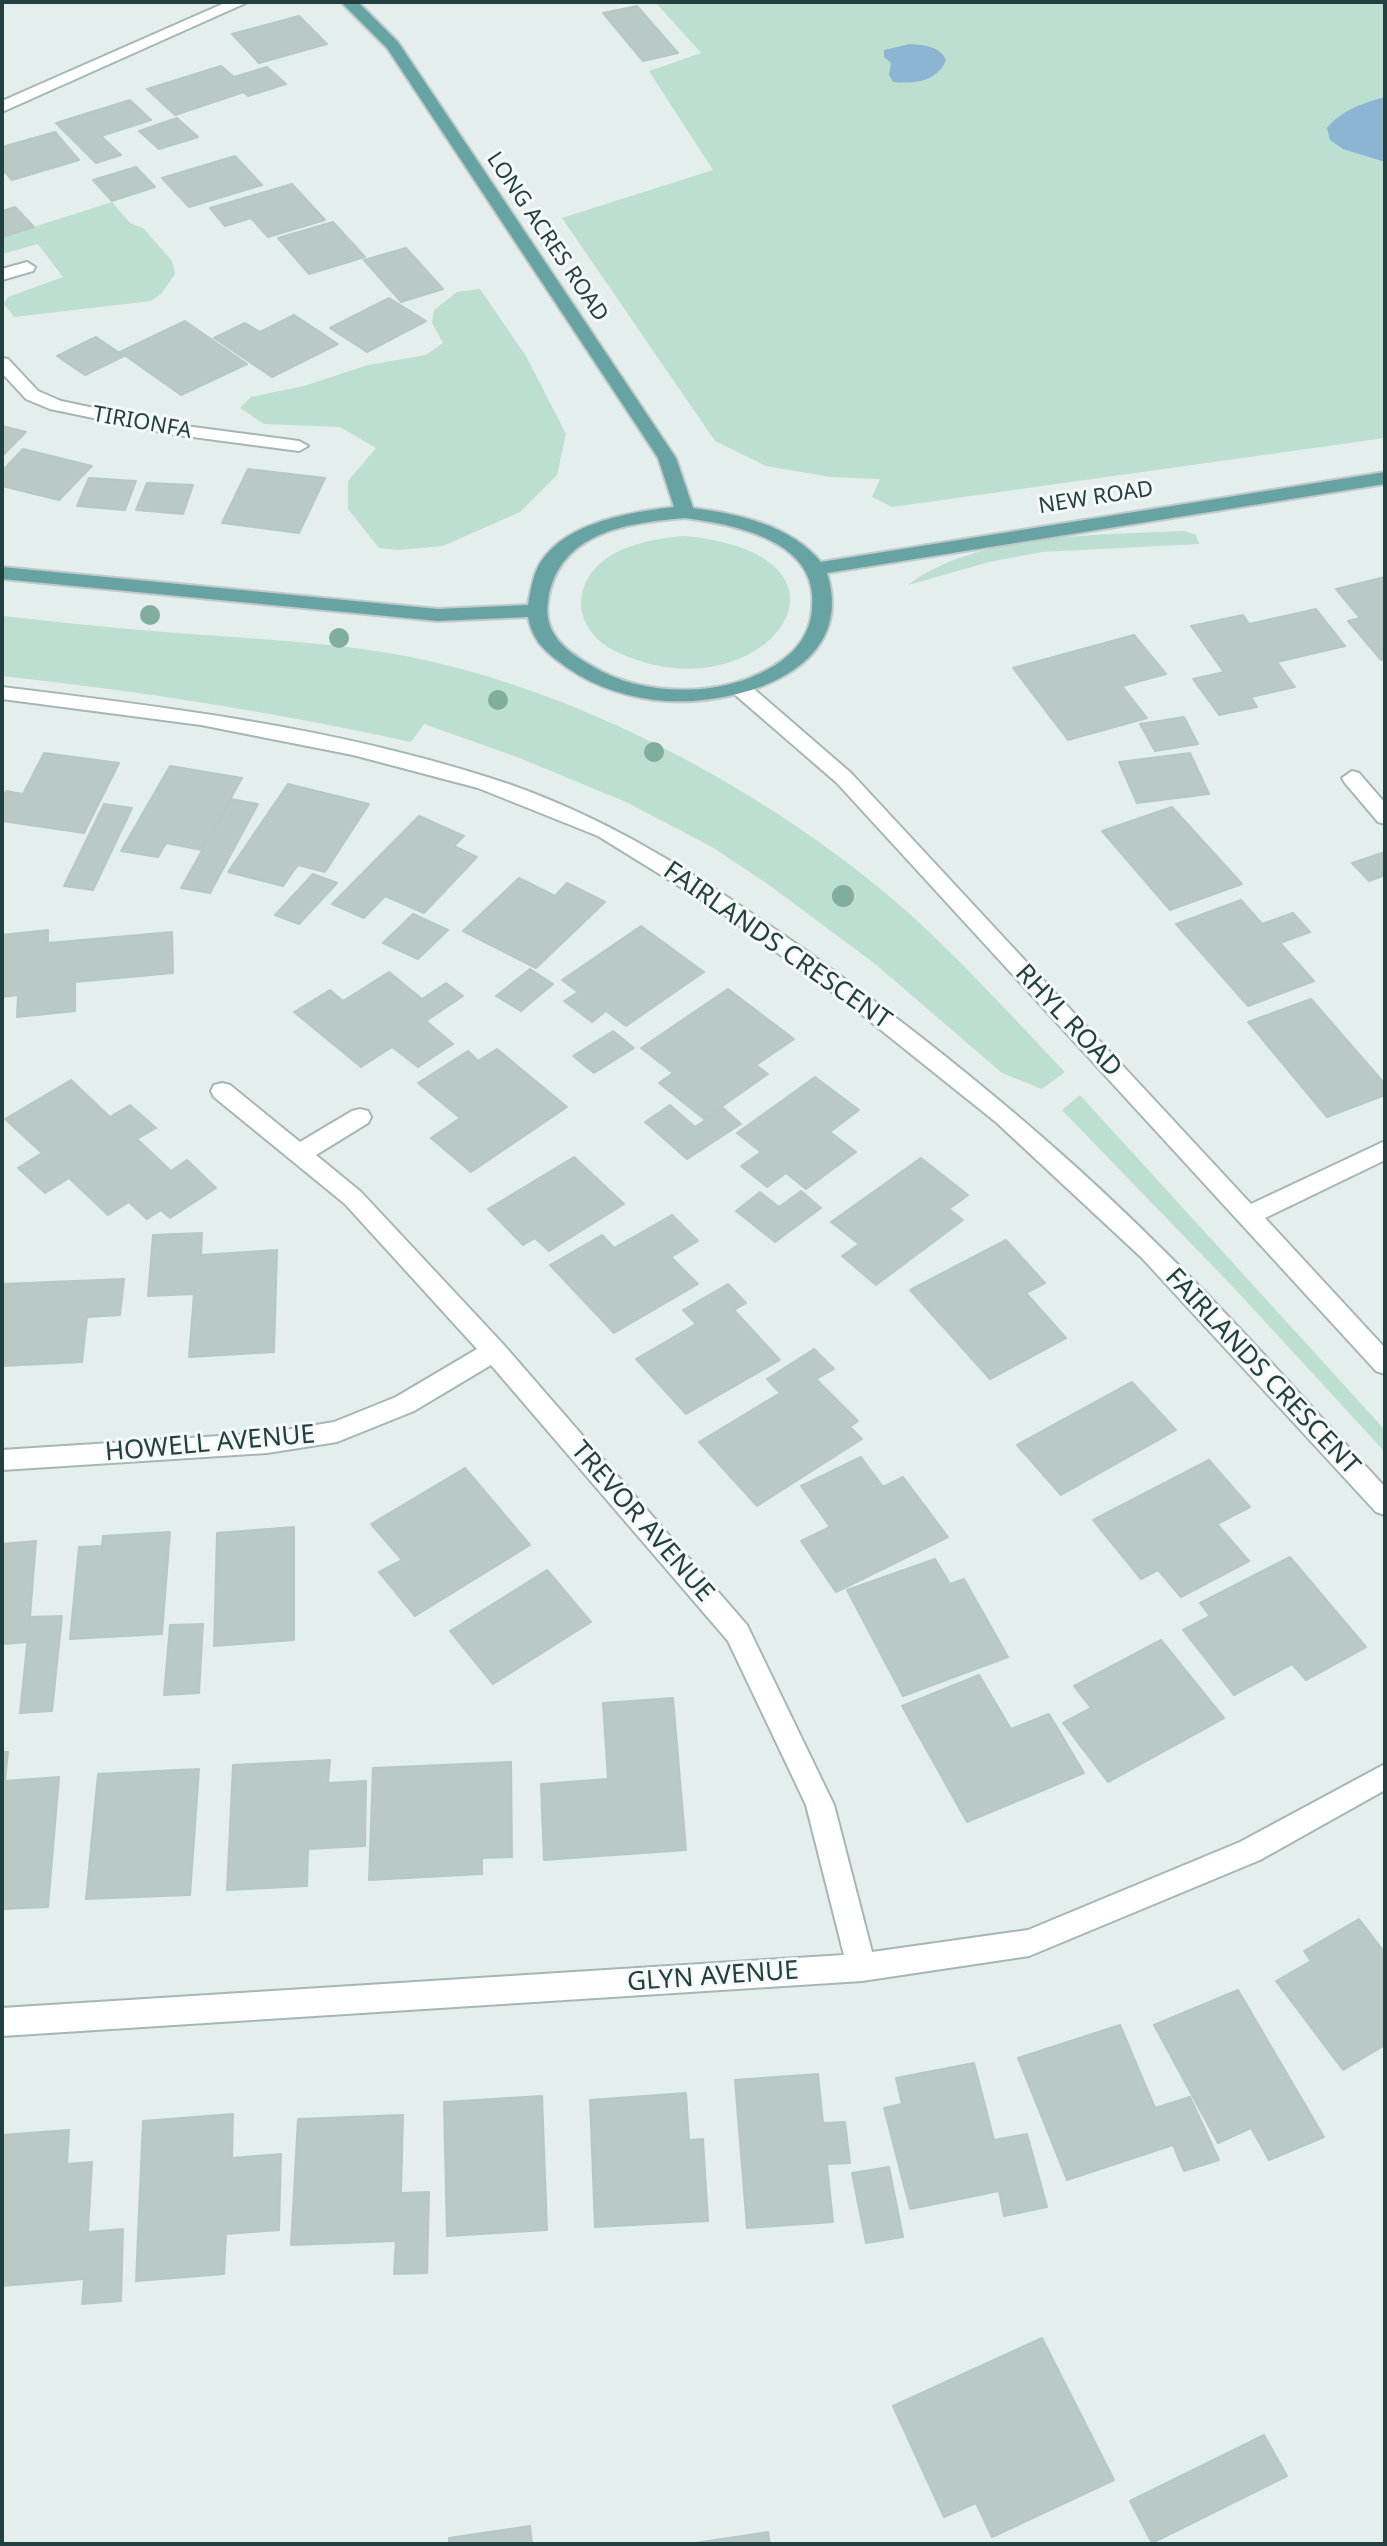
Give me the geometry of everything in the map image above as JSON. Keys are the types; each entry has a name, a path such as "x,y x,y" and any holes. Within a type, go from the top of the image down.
{"main road":[{"name":"LONG ACRES ROAD","path":"349,2 393,45 650,432 667,458 685,512"},
{"name":"NEW ROAD","path":"816,569 1385,478"},
{"path":"685,512 729,517 773,533 795,546 816,569 826,599 815,639 787,667 740,688 689,695 628,690 583,673 546,641 535,611 547,567 575,541 637,517 685,512"},
{"path":"2,573 438,615 535,611"}],"street":[{"path":"2,107 240,2"},
{"path":"2,275 27,267"},
{"name":"TIRIONFA","path":"2,363 32,395 56,405 170,429 299,446"},
{"name":"RHYL ROAD","path":"740,688 844,778 1385,1364"},
{"name":"FAIRLANDS CRESCENT","path":"2,693 201,718 353,748 485,783 605,831 729,907 859,1000 1005,1117 1150,1251 1385,1504"},
{"path":"1352,778 1385,817"},
{"name":"TREVOR AVENUE","path":"222,1091 353,1198 494,1351 738,1633 820,1805 862,1967"},
{"path":"299,1154 360,1117"},
{"path":"1248,1216 1385,1150"},
{"name":"HOWELL AVENUE","path":"2,1460 267,1443 337,1432 405,1404 494,1351"},
{"name":"GLYN AVENUE","path":"2,2022 862,1967 1029,1943 1250,1851 1385,1776"}],"green space":[{"path":"655,2 1385,2 1385,438 892,507 872,497 880,479 831,477 766,466 715,441 562,218 713,170 649,71 701,53"},
{"path":"112,202 130,223 143,228 172,261 175,274 162,293 151,301 14,317 4,304 8,297 63,277 38,244 2,254 2,237"},
{"path":"480,289 526,356 566,434 557,475 520,512 443,546 399,550 379,548 348,509 348,481 376,448 340,427 264,424 240,408 251,397 304,386 368,365 426,355 443,343 432,323 434,310 457,292"},
{"path":"1184,531 1196,535 1199,544 1042,552 989,562 908,585 936,568 1003,546 1077,536"},
{"path":"684,536 745,549 780,572 790,599 781,627 755,651 717,666 670,668 617,652 601,642 589,629 581,601 591,573 603,561 635,545"},
{"path":"2,616 300,642 388,653 457,668 527,689 598,717 734,787 798,827 858,871 932,935 1065,1072 1042,1089 1002,1073 874,963 769,885 712,847 626,802 517,757 424,724 411,742 208,703 2,676"},
{"path":"1080,1095 1385,1430 1385,1452 1234,1288 1062,1110"}],"water":[{"path":"910,44 936,49 946,60 937,73 924,80 893,82 889,75 891,63 884,57 884,50"},
{"path":"1385,97 1385,162 1343,149 1330,140 1327,128 1339,116"}],"building":[{"path":"637,6 678,53 643,61 603,13"},
{"path":"299,16 327,44 259,63 232,34"},
{"path":"221,66 234,77 267,67 286,84 248,96 244,92 175,115 147,89"},
{"path":"130,100 151,120 101,136 121,155 96,163 56,123"},
{"path":"177,118 198,137 159,149 139,131"},
{"path":"55,132 79,160 12,180 2,169 2,147"},
{"path":"235,156 262,185 189,207 162,178"},
{"path":"136,167 155,187 112,201 93,180"},
{"path":"292,184 325,220 268,237 251,218 225,226 210,208"},
{"path":"15,207 34,227 2,237 2,211"},
{"path":"333,222 365,257 309,274 278,238"},
{"path":"406,248 443,289 401,302 364,260"},
{"path":"389,298 426,321 367,352 330,328"},
{"path":"294,315 338,344 272,377 214,338 245,323 260,332"},
{"path":"185,321 247,364 181,395 120,352"},
{"path":"96,337 124,356 85,375 57,356"},
{"path":"2,426 26,432 2,456"},
{"path":"23,449 92,466 59,500 2,486 2,471"},
{"path":"248,469 325,478 299,533 222,523"},
{"path":"89,478 136,481 125,510 77,506"},
{"path":"147,483 193,485 183,514 136,510"},
{"path":"1385,577 1385,659 1381,660 1348,621 1360,618 1336,589"},
{"path":"1316,609 1345,646 1277,662 1295,687 1251,697 1257,707 1219,715 1193,679 1224,672 1191,626 1243,615 1249,624"},
{"path":"1134,635 1166,674 1122,686 1147,718 1068,740 1013,668"},
{"path":"1184,717 1198,744 1155,751 1140,724"},
{"path":"44,753 119,763 84,833 2,821 2,799 6,791 23,794"},
{"path":"1190,753 1209,794 1137,803 1119,762"},
{"path":"170,766 242,778 202,850 166,843 158,857 121,851"},
{"path":"288,784 369,804 325,872 298,865 283,886 228,872"},
{"path":"231,799 258,804 210,893 181,888"},
{"path":"104,804 132,808 93,890 64,886"},
{"path":"1172,807 1242,884 1170,910 1102,831"},
{"path":"419,816 464,836 454,846 477,857 424,913 385,896 364,918 332,904"},
{"path":"1385,852 1385,875 1369,881 1352,863"},
{"path":"313,874 337,883 299,924 275,915"},
{"path":"519,878 555,896 567,883 605,902 536,968 463,931"},
{"path":"1241,900 1262,924 1293,913 1310,932 1280,943 1314,981 1248,1006 1176,924"},
{"path":"413,914 448,930 418,959 383,943"},
{"path":"641,926 704,972 626,1026 606,1011 592,1022 564,1001 578,992 562,980"},
{"path":"48,930 48,943 172,932 173,973 75,982 75,1011 17,1017 18,995 2,997 2,935"},
{"path":"530,969 553,984 521,1011 496,996"},
{"path":"389,972 422,999 446,983 463,996 426,1021 453,1044 418,1067 392,1047 361,1067 294,1012 330,990 343,1001"},
{"path":"728,989 794,1039 756,1065 768,1074 704,1119 659,1083 673,1073 641,1048"},
{"path":"1311,999 1385,1084 1385,1095 1327,1117 1248,1022"},
{"path":"613,1031 634,1048 594,1073 573,1056"},
{"path":"497,1049 567,1107 471,1172 431,1138 460,1118 418,1083 468,1051 478,1061"},
{"path":"815,1077 859,1110 830,1132 856,1152 806,1189 786,1173 767,1187 741,1166 761,1152 737,1133"},
{"path":"71,1080 110,1117 130,1105 156,1128 137,1139 171,1171 187,1160 216,1188 170,1218 161,1210 147,1219 129,1202 108,1215 69,1178 45,1193 18,1168 42,1153 5,1119"},
{"path":"670,1105 695,1127 723,1108 741,1124 687,1159 645,1122"},
{"path":"574,1157 624,1204 549,1251 535,1238 523,1245 488,1209"},
{"path":"921,1158 968,1195 949,1209 963,1220 876,1285 842,1256 859,1244 831,1222"},
{"path":"801,1191 821,1208 775,1242 736,1211 760,1192 779,1207"},
{"path":"672,1215 698,1241 671,1257 698,1284 614,1333 550,1265 602,1235 614,1248"},
{"path":"202,1233 201,1255 277,1250 274,1352 189,1357 194,1294 148,1296 153,1235"},
{"path":"1006,1240 1045,1283 1026,1293 1066,1338 990,1379 910,1290"},
{"path":"124,1279 120,1315 87,1317 82,1362 2,1366 2,1284"},
{"path":"728,1284 746,1303 734,1310 780,1360 686,1414 636,1359 696,1324 683,1310"},
{"path":"814,1349 834,1369 816,1379 858,1421 850,1427 862,1439 757,1506 699,1442 780,1393 767,1379"},
{"path":"1132,1382 1176,1430 1061,1495 1017,1445"},
{"path":"861,1457 883,1487 903,1477 948,1537 836,1592 801,1541 830,1527 801,1486"},
{"path":"1209,1460 1250,1507 1217,1524 1249,1561 1181,1597 1158,1570 1141,1579 1093,1520"},
{"path":"465,1468 530,1545 415,1616 379,1572 402,1560 371,1524"},
{"path":"294,1527 294,1640 214,1646 217,1533"},
{"path":"170,1532 162,1634 70,1639 79,1547 102,1546 103,1536"},
{"path":"36,1541 28,1642 2,1644 2,1544"},
{"path":"1290,1557 1366,1647 1306,1680 1292,1664 1234,1695 1183,1630 1210,1616 1200,1603"},
{"path":"935,1559 950,1584 964,1579 1008,1657 903,1696 847,1590"},
{"path":"547,1570 591,1622 493,1684 450,1631"},
{"path":"62,1616 52,1711 20,1713 30,1617"},
{"path":"203,1624 199,1693 164,1695 170,1625"},
{"path":"1161,1640 1224,1718 1108,1782 1063,1723 1091,1708 1074,1686"},
{"path":"979,1675 1011,1729 1049,1714 1084,1773 967,1822 902,1706"},
{"path":"673,1698 686,1850 544,1860 541,1784 608,1779 603,1703"},
{"path":"2,1752 8,1752 5,1781 59,1777 48,1907 2,1909"},
{"path":"330,1760 328,1783 366,1781 365,1846 308,1849 307,1886 227,1890 233,1765"},
{"path":"511,1762 512,1857 482,1858 482,1874 369,1880 373,1768"},
{"path":"199,1769 190,1895 86,1899 98,1774"},
{"path":"1359,1919 1385,1953 1385,2045 1343,2070 1276,1981 1311,1961 1304,1951"},
{"path":"1238,1990 1324,2137 1269,2160 1251,2128 1218,2143 1154,2025"},
{"path":"1120,2025 1155,2108 1190,2097 1219,2160 1184,2171 1173,2145 1067,2180 1018,2058"},
{"path":"974,2063 994,2140 1027,2134 1047,2207 1004,2216 999,2191 910,2209 884,2108 902,2104 896,2078"},
{"path":"818,2074 823,2123 845,2122 850,2163 827,2164 833,2222 747,2228 735,2080"},
{"path":"686,2093 689,2140 703,2139 708,2221 595,2227 590,2100"},
{"path":"542,2096 547,2230 447,2236 444,2102"},
{"path":"233,2114 232,2158 281,2154 279,2230 226,2234 224,2274 136,2281 143,2121"},
{"path":"403,2115 401,2193 429,2192 427,2273 394,2274 396,2241 291,2245 298,2119"},
{"path":"69,2130 67,2164 92,2162 88,2232 123,2229 121,2301 82,2304 84,2279 2,2286 2,2135"},
{"path":"889,2167 903,2237 866,2243 852,2173"},
{"path":"1042,2338 1114,2480 992,2537 976,2503 944,2517 893,2406"},
{"path":"1264,2435 1287,2476 1152,2543 1130,2501"},
{"path":"530,2526 532,2544 449,2544 449,2538"},
{"path":"768,2532 770,2544 689,2544"}]}
